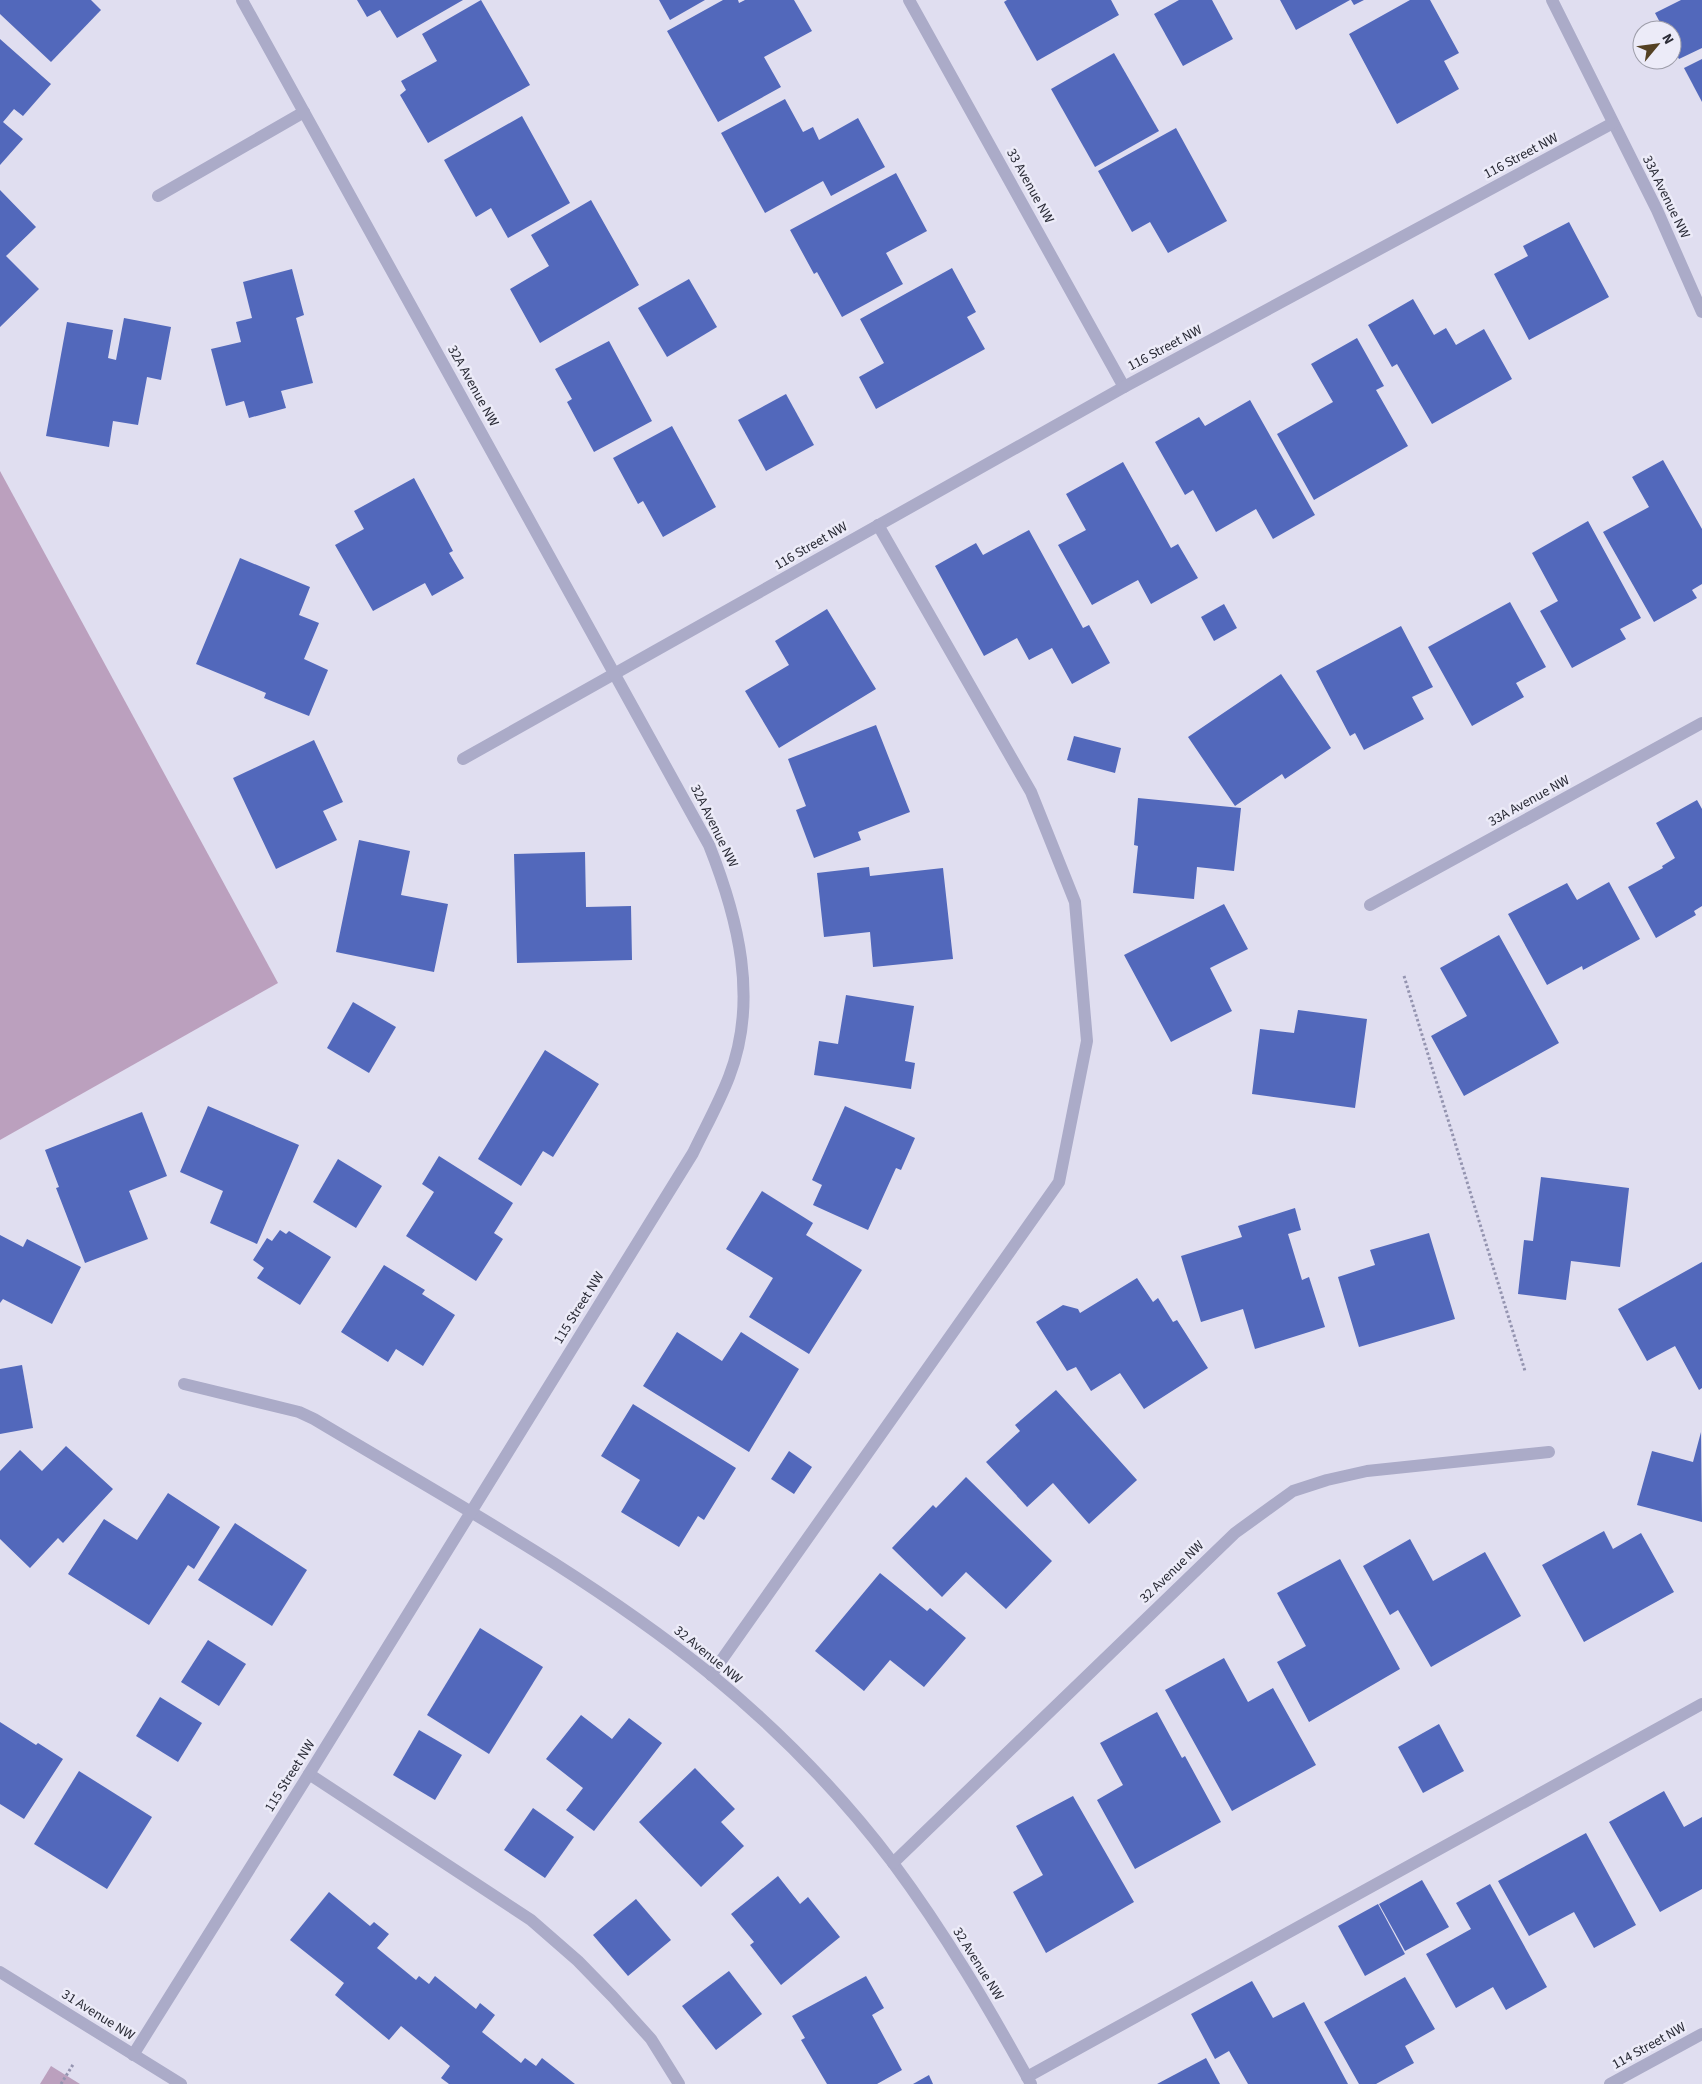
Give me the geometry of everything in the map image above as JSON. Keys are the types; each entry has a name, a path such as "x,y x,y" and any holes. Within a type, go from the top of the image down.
{"street":[{"name":"32A Avenue NW","path":"242,0 709,845 724,882 738,928 743,970 742,1028 729,1077 710,1119"},
{"name":"33 Avenue NW","path":"909,0 1124,387"},
{"path":"1552,0 1613,123"},
{"path":"158,196 304,112"},
{"name":"116 Street NW","path":"615,674 1124,387 1613,123"},
{"name":"33A Avenue NW","path":"1613,123 1657,210 1702,312"},
{"path":"711,1675 1060,1182 1087,1040 1075,902 1031,792 878,525"},
{"path":"463,759 615,674"},
{"name":"33A Avenue NW","path":"1370,905 1702,722"},
{"name":"115 Street NW","path":"133,2054 309,1774 693,1153 710,1119"},
{"path":"184,1384 299,1412 470,1511"},
{"name":"32 Avenue NW","path":"893,1863 1235,1533 1294,1491 1327,1480 1367,1471 1548,1452"},
{"name":"32 Avenue NW","path":"470,1511 644,1624 711,1675 801,1759 844,1805 893,1863 935,1924 982,1999 1029,2081"},
{"path":"1029,2081 1702,1704"},
{"path":"309,1774 530,1920 578,1961 651,2039 679,2084"},
{"name":"31 Avenue NW","path":"0,1972 180,2084"},
{"name":"114 Street NW","path":"1610,2084 1702,2034"}],"path":[{"path":"1404,976 1525,1371"},
{"path":"61,2084 74,2064"}],"shaded area":[{"path":"0,471 278,983 0,1140"},
{"path":"51,2066 80,2084 40,2084"}],"building":[{"path":"0,0 91,0 101,10 51,62 0,14"},
{"path":"357,0 463,0 397,38 380,10 367,17"},
{"path":"481,0 530,85 428,143 400,95 406,90 401,81 437,61 422,34"},
{"path":"659,0 705,0 670,20"},
{"path":"723,0 738,0 739,3 745,0 794,0 812,31 764,57 781,87 718,122 667,31"},
{"path":"1007,0 1111,0 1119,15 1037,61 1004,2"},
{"path":"1179,0 1212,0 1233,39 1183,66 1154,14"},
{"path":"1280,0 1350,0 1296,30"},
{"path":"1351,0 1364,0 1354,5"},
{"path":"1410,0 1430,0 1459,53 1444,61 1459,89 1397,124 1349,34"},
{"path":"1681,0 1702,0 1702,48 1682,58 1682,20 1659,20 1655,13"},
{"path":"0,39 51,84 23,116 14,109 3,122 23,139 0,165"},
{"path":"1114,53 1159,131 1095,167 1051,89"},
{"path":"1702,59 1702,102 1684,68"},
{"path":"785,99 803,132 813,127 819,140 858,118 885,167 831,196 823,181 765,213 721,133"},
{"path":"522,116 570,203 508,238 491,208 476,217 444,160"},
{"path":"1176,128 1227,221 1168,253 1150,222 1132,232 1098,171"},
{"path":"896,173 927,231 886,253 903,284 842,317 817,272 814,274 790,230"},
{"path":"0,190 36,227 6,256 39,289 0,327"},
{"path":"591,200 639,285 540,343 510,289 549,266 531,235"},
{"path":"1569,222 1609,297 1529,340 1494,274 1528,256 1523,246"},
{"path":"952,268 976,312 967,317 985,349 876,409 859,377 884,363 860,319"},
{"path":"292,269 304,315 296,318 313,383 281,391 286,408 249,418 244,401 226,406 211,349 241,342 236,322 252,318 243,282"},
{"path":"689,279 717,327 667,357 638,308"},
{"path":"1413,299 1434,335 1446,328 1456,345 1484,329 1512,379 1432,424 1397,364 1392,367 1368,325"},
{"path":"124,318 171,327 161,380 147,377 138,425 113,421 109,447 46,436 67,322 113,330 108,358 116,360"},
{"path":"1357,338 1384,386 1376,390 1408,446 1314,500 1277,434 1333,402 1311,364"},
{"path":"609,341 652,421 594,452 567,402 572,399 555,369"},
{"path":"786,394 814,445 766,471 738,420"},
{"path":"1250,400 1315,515 1273,539 1256,509 1216,532 1193,490 1185,495 1155,442 1199,417 1205,426"},
{"path":"672,426 716,507 663,537 643,501 638,504 613,458"},
{"path":"1663,460 1702,529 1702,584 1692,590 1697,598 1654,622 1603,532 1649,507 1632,477"},
{"path":"1123,462 1171,548 1178,544 1198,578 1151,604 1138,580 1092,605 1058,545 1086,530 1066,494"},
{"path":"414,478 453,551 449,553 464,578 432,596 425,583 373,611 335,545 364,529 354,511"},
{"path":"1588,521 1641,618 1620,629 1626,639 1572,668 1540,611 1558,601 1532,553"},
{"path":"1029,530 1083,628 1089,625 1110,663 1072,684 1052,648 1029,660 1017,638 984,656 935,566 976,543 983,555"},
{"path":"240,558 310,587 299,615 319,623 304,659 328,670 309,716 264,698 266,693 196,664"},
{"path":"1510,602 1546,667 1516,683 1524,697 1472,726 1428,647"},
{"path":"1224,604 1237,628 1214,641 1201,617"},
{"path":"827,609 876,689 779,748 745,691 789,665 775,641"},
{"path":"1401,626 1433,687 1412,697 1424,719 1364,750 1355,733 1350,736 1316,671"},
{"path":"1281,674 1331,748 1285,779 1282,774 1235,806 1188,737"},
{"path":"876,725 910,812 858,832 861,840 814,858 796,810 806,806 788,759"},
{"path":"1074,736 1121,748 1115,773 1067,760"},
{"path":"314,740 343,802 323,811 337,840 276,869 233,778"},
{"path":"1138,798 1241,808 1234,871 1197,867 1194,899 1133,893 1138,846 1134,845"},
{"path":"1697,800 1702,809 1702,906 1694,911 1696,915 1656,938 1628,887 1663,868 1662,866 1675,858 1656,823"},
{"path":"359,840 410,851 401,895 448,904 434,972 336,952"},
{"path":"585,852 586,907 631,906 632,960 517,963 514,854"},
{"path":"869,867 870,876 943,868 953,959 873,967 870,932 824,937 817,873"},
{"path":"1609,882 1640,939 1583,970 1582,966 1547,985 1508,914 1567,883 1577,900"},
{"path":"1224,904 1248,949 1210,968 1232,1011 1171,1042 1124,955"},
{"path":"1499,935 1559,1043 1464,1096 1431,1036 1467,1016 1440,968"},
{"path":"846,995 914,1006 905,1061 915,1063 911,1089 814,1075 819,1041 838,1044"},
{"path":"353,1002 396,1027 369,1073 327,1048"},
{"path":"1298,1010 1367,1019 1355,1108 1252,1094 1260,1029 1294,1033"},
{"path":"545,1050 599,1084 553,1157 543,1151 521,1186 478,1159"},
{"path":"208,1106 299,1145 257,1244 210,1223 223,1191 180,1172"},
{"path":"845,1106 915,1138 901,1170 896,1168 868,1230 813,1205 822,1185 812,1180"},
{"path":"142,1112 167,1176 129,1191 148,1239 85,1263 56,1188 59,1187 45,1150"},
{"path":"439,1156 513,1203 494,1233 503,1239 476,1281 406,1236 434,1192 422,1184"},
{"path":"338,1159 382,1186 356,1228 313,1202"},
{"path":"1541,1177 1629,1188 1620,1267 1571,1261 1566,1300 1518,1294 1524,1240 1533,1241"},
{"path":"762,1191 813,1223 806,1235 862,1270 809,1354 749,1317 773,1278 726,1249"},
{"path":"1295,1208 1301,1230 1288,1234 1302,1280 1309,1277 1325,1327 1255,1349 1243,1309 1201,1322 1181,1256 1242,1237 1238,1226"},
{"path":"280,1230 286,1234 289,1231 331,1257 300,1305 257,1278 264,1268 253,1260 267,1238 272,1241"},
{"path":"1429,1233 1455,1319 1359,1347 1338,1277 1375,1265 1370,1250"},
{"path":"0,1235 23,1247 27,1239 81,1267 52,1324 3,1299 0,1303"},
{"path":"1702,1262 1702,1388 1699,1390 1675,1346 1647,1361 1618,1309"},
{"path":"384,1265 425,1290 422,1294 455,1315 423,1366 396,1349 388,1362 341,1332"},
{"path":"1137,1278 1153,1302 1158,1298 1173,1322 1177,1320 1208,1368 1144,1409 1120,1373 1091,1391 1076,1367 1067,1371 1036,1322 1063,1305 1078,1309 1080,1313"},
{"path":"677,1332 722,1361 741,1332 799,1369 749,1452 643,1386"},
{"path":"22,1365 33,1428 0,1434 0,1369"},
{"path":"1056,1390 1137,1480 1089,1524 1053,1483 1027,1507 986,1462 1020,1431 1015,1425"},
{"path":"633,1404 736,1468 704,1520 698,1516 679,1547 621,1512 640,1480 601,1456"},
{"path":"1701,1432 1702,1522 1637,1505 1652,1451 1693,1462"},
{"path":"66,1446 113,1489 63,1543 58,1538 30,1568 0,1539 0,1471 20,1450 42,1471"},
{"path":"789,1451 812,1467 794,1494 771,1479"},
{"path":"966,1477 1052,1561 1006,1609 966,1572 942,1597 892,1548 933,1505 936,1508"},
{"path":"168,1493 220,1527 194,1569 188,1565 149,1625 68,1574 104,1519 137,1540"},
{"path":"235,1523 307,1570 272,1626 198,1580"},
{"path":"1604,1531 1613,1549 1641,1533 1674,1592 1584,1642 1542,1565"},
{"path":"1410,1539 1433,1581 1485,1552 1521,1616 1431,1667 1398,1610 1390,1615 1363,1566"},
{"path":"1340,1559 1400,1669 1309,1722 1277,1662 1306,1646 1277,1593"},
{"path":"880,1573 927,1611 930,1608 966,1638 924,1687 890,1660 864,1691 815,1651"},
{"path":"480,1628 543,1667 489,1754 427,1715"},
{"path":"208,1640 246,1664 219,1706 181,1682"},
{"path":"1224,1658 1248,1702 1273,1688 1316,1765 1232,1811 1165,1690"},
{"path":"160,1697 202,1723 178,1762 136,1736"},
{"path":"1157,1712 1182,1758 1185,1756 1221,1822 1135,1869 1097,1800 1123,1785 1100,1743"},
{"path":"581,1715 612,1739 629,1718 662,1743 594,1831 566,1810 583,1788 546,1759"},
{"path":"0,1722 36,1745 38,1743 63,1759 24,1819 0,1804"},
{"path":"1439,1724 1464,1771 1423,1793 1398,1747"},
{"path":"419,1730 462,1755 435,1800 393,1775"},
{"path":"695,1768 735,1809 721,1822 744,1846 701,1887 639,1822"},
{"path":"79,1771 152,1817 107,1889 34,1844"},
{"path":"1664,1791 1684,1827 1702,1817 1702,1889 1660,1912 1609,1822"},
{"path":"1073,1796 1134,1902 1046,1953 1013,1892 1043,1875 1016,1826"},
{"path":"533,1808 574,1837 545,1878 504,1850"},
{"path":"1586,1833 1636,1925 1594,1948 1574,1912 1529,1936 1498,1881"},
{"path":"778,1876 800,1904 808,1897 840,1937 781,1985 750,1945 754,1942 731,1914"},
{"path":"1422,1880 1449,1927 1405,1951 1379,1904"},
{"path":"1490,1884 1547,1987 1506,2010 1493,1987 1456,2008 1426,1954 1471,1929 1456,1903"},
{"path":"329,1892 370,1926 374,1922 389,1934 377,1948 416,1980 419,1976 429,1984 435,1976 476,2009 480,2003 495,2015 482,2032 521,2063 525,2058 536,2066 542,2058 575,2084 449,2084 441,2078 450,2066 401,2026 389,2040 335,1995 344,1983 290,1940"},
{"path":"636,1899 671,1940 628,1976 593,1935"},
{"path":"1378,1904 1405,1954 1365,1976 1338,1926"},
{"path":"729,1971 762,2014 716,2050 682,2006"},
{"path":"866,1976 884,2008 872,2015 902,2070 877,2084 827,2084 801,2040 805,2038 792,2016"},
{"path":"1405,1977 1435,2029 1405,2046 1414,2063 1376,2084 1359,2084 1324,2022"},
{"path":"1252,1981 1273,2018 1304,2002 1348,2084 1248,2084 1229,2051 1215,2059 1191,2014"},
{"path":"1206,2058 1220,2084 1157,2084"},
{"path":"929,2075 933,2084 913,2084"}]}
